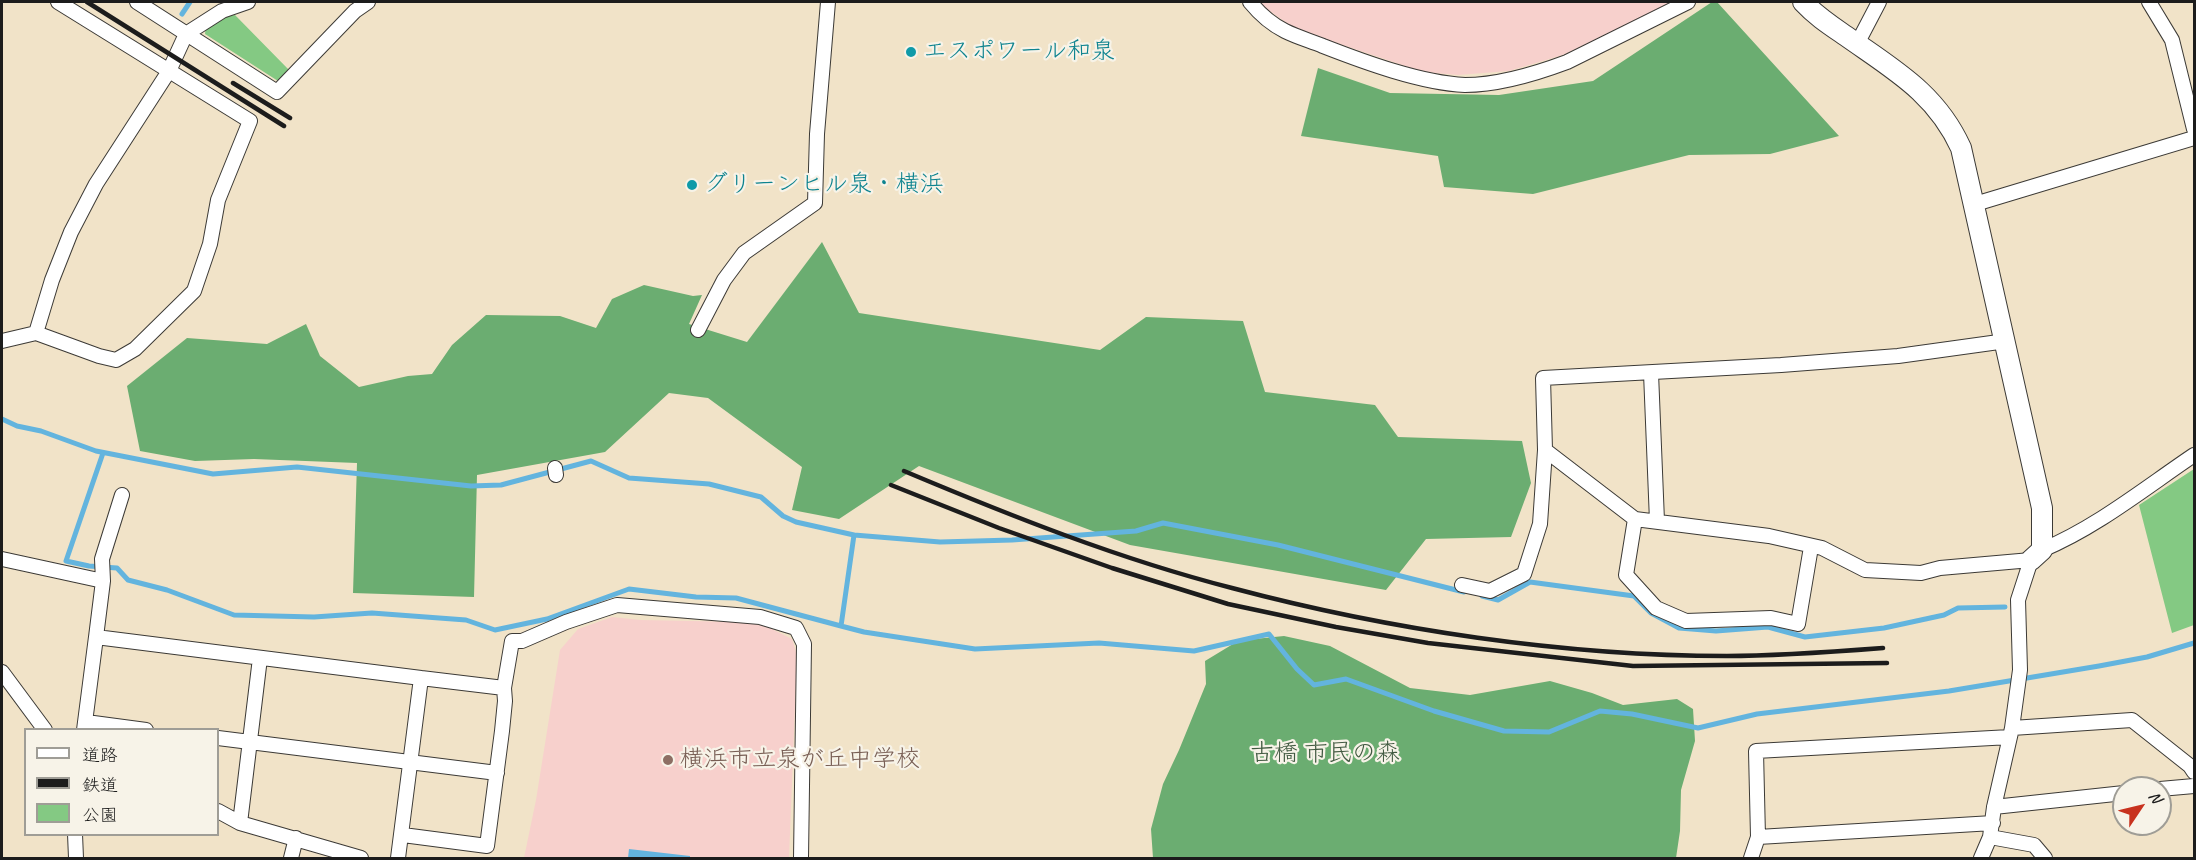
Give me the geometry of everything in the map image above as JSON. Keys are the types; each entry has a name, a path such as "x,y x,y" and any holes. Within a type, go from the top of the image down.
{"street":[{"path":"2,341 36,333 116,360 135,350 194,291 210,244 218,200 250,121 58,2"},
{"path":"136,2 277,92 351,6 368,2"},
{"path":"36,333 52,280 71,232 96,184 170,71 186,34 222,11 248,2"},
{"path":"698,330 724,280 744,253 815,203 817,135 828,2"},
{"path":"1250,2 1270,21 1295,35 1402,73 1450,84 1466,85 1499,82 1547,70 1688,2"},
{"path":"1803,2 1814,14 1910,82 1938,108 1961,148 2042,508 2037,555 2018,600 2020,670 2011,732 1994,807 1990,837 1981,858"},
{"path":"1857,44 1879,2"},
{"path":"2149,2 2153,5 2188,71 2194,129"},
{"path":"1975,204 2194,138"},
{"path":"1462,585 1490,591 1524,574 1540,524 1545,450 1543,378 1898,356 2006,341"},
{"path":"1651,373 1657,521"},
{"path":"1545,450 1635,519 1768,537 1822,548 1865,570 1901,573 1921,573 1940,568 2037,555 2100,519 2194,455"},
{"path":"122,495 102,559 103,581 85,726 126,728"},
{"path":"1635,519 1626,575 1656,608 1686,621 1771,618 1798,624 1811,547"},
{"path":"2,559 103,581"},
{"path":"403,835 487,846 505,701 504,688 512,640 522,641 566,622 617,605 760,617 796,628 804,644 801,858"},
{"path":"96,637 504,688"},
{"path":"240,823 260,658"},
{"path":"2,672 44,728"},
{"path":"398,858 403,835 421,678"},
{"path":"1751,858 1758,837 1756,751 2011,732 2132,720 2193,766"},
{"path":"219,738 497,773"},
{"path":"2172,788 2194,786"},
{"path":"1994,807 2112,794"},
{"path":"219,812 240,823 361,858"},
{"path":"1758,837 1993,823"},
{"path":"75,836 76,858"},
{"path":"1990,837 2034,845 2044,858"},
{"path":"291,858 296,838"}],"shaded area":[{"path":"1260,2 1674,2 1563,55 1509,71 1458,75 1423,72 1295,29"},
{"name":"横浜市立泉が丘中学校","path":"612,617 641,620 742,622 764,625 792,639 797,655 789,858 524,858 536,800 560,650 578,629"}],"green space":[{"path":"1712,2 1717,2 1839,136 1770,154 1689,155 1533,194 1444,187 1438,156 1301,136 1318,68 1390,93 1499,95 1593,81"},
{"path":"235,15 289,70 278,81 205,34 206,25 222,17"},
{"path":"822,242 859,313 1100,350 1146,317 1243,321 1265,392 1375,405 1398,437 1522,441 1531,483 1511,537 1426,539 1386,590 1130,545 919,466 839,519 792,510 802,467 708,398 669,393 605,452 477,475 474,597 353,593 357,463 254,459 195,461 140,451 127,386 187,338 267,344 306,324 320,356 359,387 408,376 432,374 452,345 486,315 560,316 596,328 612,299 644,285 693,296 702,295 689,324 747,342"},
{"path":"2194,469 2194,625 2172,633 2139,505"},
{"name":"古橋 市民の森","path":"1284,636 1330,646 1410,688 1470,695 1550,681 1623,705 1677,699 1693,709 1695,741 1681,790 1680,831 1676,858 1153,858 1151,829 1163,784 1206,684 1205,661 1233,644 1245,640"}],"water":[{"path":"629,849 690,856 690,858 628,858"}],"waterway":[{"path":"182,14 190,2"},
{"path":"2,419 96,451 213,474 297,467 471,486 501,485 591,461 629,478 709,484 761,497 783,516 796,522 854,535 841,626 864,632 975,649 1099,643 1194,651 1269,634 1297,669 1314,685 1346,679 1434,711 1504,731 1549,732 1600,711 1632,714 1698,728 1757,714 1949,691 2099,666 2147,657 2194,643"},
{"path":"103,453 66,561 89,566 117,568 128,580 167,590 234,615 314,617 372,613 466,620 495,630 547,619 629,589 696,597 736,598 841,626"},
{"path":"854,535 940,542 1012,540 1136,531 1163,523 1278,545 1464,592"},
{"path":"1482,596 1498,600 1530,582 1634,596 1651,613 1679,628 1716,631 1768,627 1805,637 1884,628 1944,615 1958,608 2005,607"}],"railway":[{"path":"87,2 284,126"},
{"path":"233,83 290,118"},
{"path":"904,471 1025,520 1148,564 1292,603 1415,628 1540,646 1665,655 1766,655 1883,648"},
{"path":"891,485 999,528 1112,568 1228,604 1336,627 1428,643 1633,666 1887,663"}],"place":[{"name":"エスポワール和泉","path":"911,52"},
{"name":"グリーンヒル泉・横浜","path":"692,185"},
{"name":"横浜市立泉が丘中学校","path":"668,760"}]}
